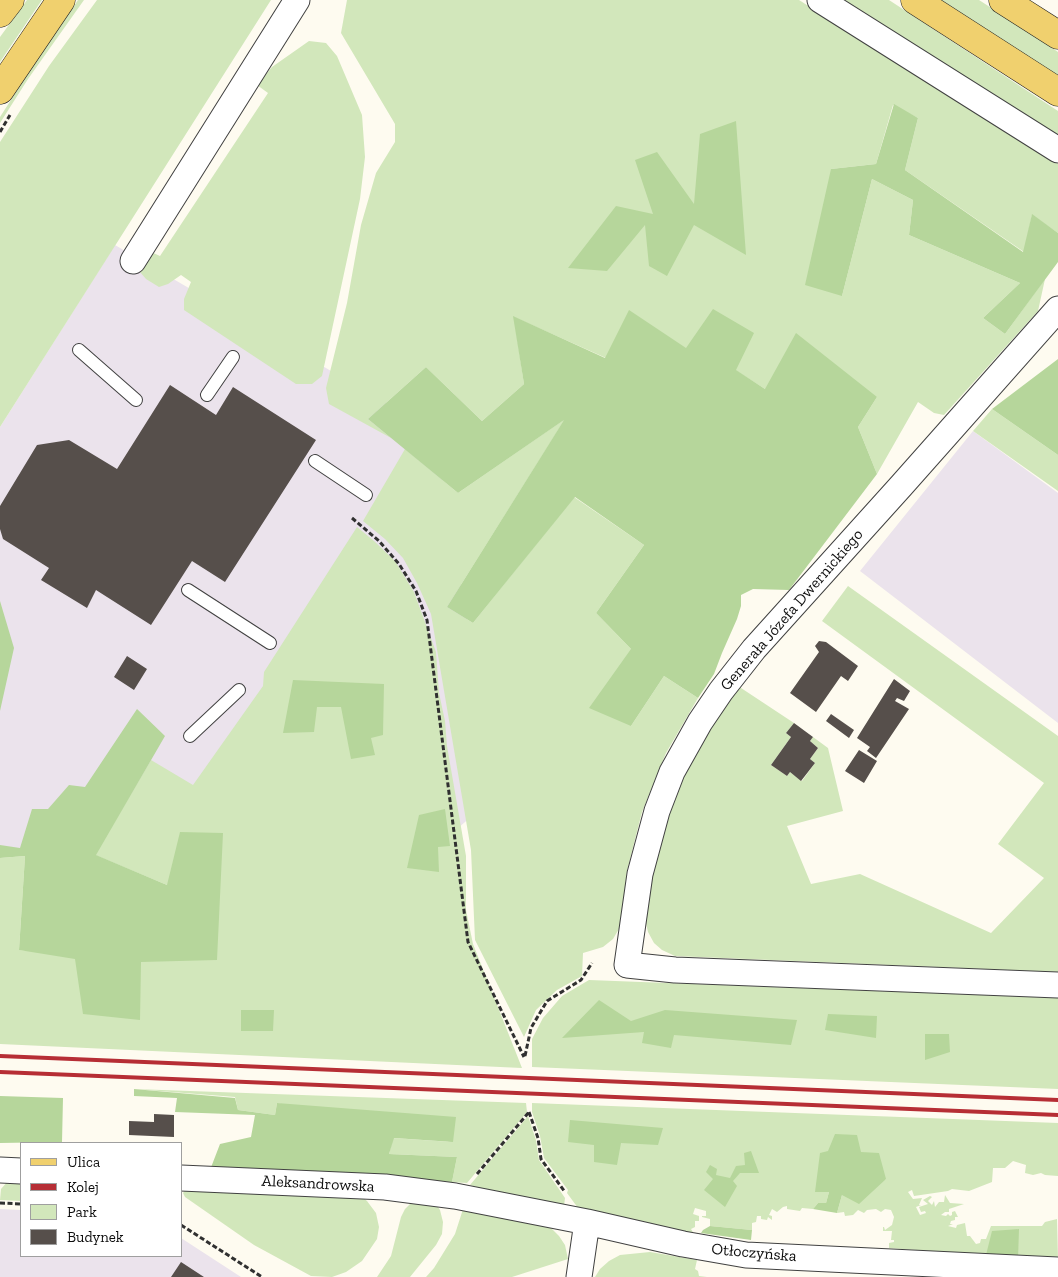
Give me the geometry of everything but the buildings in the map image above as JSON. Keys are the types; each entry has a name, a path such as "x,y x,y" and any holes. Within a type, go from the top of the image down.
{"main road":[{"path":"0,13 10,0"},
{"path":"0,90 61,0"},
{"path":"915,0 1058,92"},
{"path":"1003,0 1058,35"}],"street":[{"path":"133,261 297,0"},
{"path":"820,0 1058,150"},
{"name":"Generała Józefa Dwernickiego","path":"1058,309 754,649 730,678 700,722 672,772 657,811 640,874 628,965 685,970 1058,985"},
{"path":"0,1170 20,1171"},
{"name":"Aleksandrowska","path":"182,1178 385,1187 455,1196"},
{"name":"Otłoczyńska","path":"455,1196 587,1222 683,1244 746,1255 1058,1270"},
{"path":"578,1277 587,1222"}],"lane":[{"path":"80,350 136,400"},
{"path":"207,395 233,357"},
{"path":"314,462 366,495"},
{"path":"188,590 270,643"},
{"path":"190,736 239,690"}],"path":[{"path":"352,518 379,541 399,564 416,591 428,620 468,942 524,1057 531,1028 546,1001 581,980 592,963"},
{"path":"455,1196 466,1187 530,1112 538,1138 541,1159 587,1222"},
{"path":"0,1203 20,1204"},
{"path":"182,1226 262,1277"}],"shaded area":[{"path":"115,245 434,431 498,794 418,862 0,851 0,427"},
{"path":"973,431 1058,493 1058,723 860,571"},
{"path":"0,1209 20,1210 20,1257 182,1257 182,1239 241,1277 0,1277"}],"green space":[{"path":"27,0 42,0 0,62 0,37"},
{"path":"78,0 84,0 28,79 0,123 0,117"},
{"path":"97,0 271,0 0,427 0,142 49,66"},
{"path":"347,0 799,0 1058,164 1058,233 1032,215 1024,252 905,170 918,118 893,105 876,164 831,169 842,296 872,179 913,200 909,235 1020,283 983,318 1005,334 1045,279 1038,311 944,415 934,413 918,402 877,474 858,427 877,397 765,389 735,370 686,348 606,358 514,317 524,384 482,421 426,367 368,419 391,438 329,404 326,388 347,303 361,225 376,173 395,142 395,124 341,33"},
{"path":"839,0 889,0 1058,111 1058,140"},
{"path":"941,0 979,0 1030,33 1058,52 1058,76"},
{"path":"309,41 326,43 337,56 362,115 365,157 360,199 322,376 312,384 296,384 184,310 184,299 191,282 181,275 168,284 159,287 146,279 140,272 149,251 160,256 268,93 257,85 272,67"},
{"path":"894,104 918,118 905,170 1023,252 1032,214 1058,233 1058,262 1005,334 983,318 1020,283 909,235 913,200 872,179 842,296 805,285 831,169 876,164"},
{"path":"736,121 746,255 694,225 667,276 649,266 645,225 607,271 568,268 616,206 653,214 635,160 657,152 694,204 700,134"},
{"path":"713,309 754,333 736,370 765,389 796,333 877,397 858,427 877,474 789,590 753,589 741,595 741,606 737,619 714,674 698,698 664,676 631,726 589,708 631,649 596,613 644,545 575,497 473,623 447,607 564,420 458,493 368,419 426,367 482,421 524,384 513,316 605,358 629,310 686,348"},
{"path":"1058,359 1058,455 992,409"},
{"path":"992,409 1058,455 1058,491 973,431"},
{"path":"565,419 447,607 473,623 574,497 644,545 596,613 631,649 631,726 664,676 698,698 666,753 642,812 627,871 620,927 613,939 603,947 583,953 582,976 557,990 536,1010 524,1037 475,940 471,850 431,614 403,558 385,539 363,521 405,449 458,493"},
{"path":"357,527 395,561 414,592 436,652 439,693 466,856 466,910 473,944 522,1068 0,1044 0,858 25,856 19,950 141,962 167,885 95,855 151,760 193,785 263,686 264,672"},
{"path":"848,586 1058,736 1058,972 675,956 662,950 654,943 648,932 645,919 654,862 673,800 692,755 738,686 794,723 786,733 791,737 771,765 787,776 790,772 802,781 815,763 810,759 818,748 810,741 813,737 828,748 843,811 787,826 811,884 860,874 991,933 1044,878 998,844 1044,783 822,621"},
{"path":"0,601 14,648 0,711"},
{"path":"293,680 384,684 383,735 371,738 375,755 351,759 341,707 317,707 314,732 283,733"},
{"path":"137,709 165,736 96,855 167,885 180,832 223,833 217,960 141,962 140,1020 83,1014 75,959 19,950 25,856 0,858 0,845 20,848 32,809 48,809 69,785 85,787"},
{"path":"445,809 450,846 438,847 439,872 407,868 419,815"},
{"path":"589,980 1058,998 1058,1089 532,1067 532,1039 543,1018 562,996"},
{"path":"599,1000 631,1021 665,1010 797,1020 791,1045 674,1035 671,1048 642,1043 644,1032 562,1038"},
{"path":"241,1010 274,1010 273,1031 241,1031"},
{"path":"828,1014 877,1016 876,1038 825,1030"},
{"path":"925,1034 949,1034 950,1052 925,1060"},
{"path":"134,1089 526,1103 527,1112 467,1183 452,1182 457,1157 389,1154 393,1138 452,1142 277,1103 275,1115 238,1110 235,1097"},
{"path":"134,1089 235,1098 238,1110 275,1115 277,1103 456,1117 453,1142 394,1138 389,1154 457,1157 452,1182 210,1170 220,1144 251,1137 255,1115 175,1112 177,1098 134,1096"},
{"path":"0,1096 63,1098 62,1142 0,1143"},
{"path":"532,1103 1058,1123 1058,1176 1025,1173 1026,1165 1013,1161 1005,1168 993,1168 992,1182 969,1191 952,1189 914,1196 912,1190 908,1192 913,1199 922,1198 919,1205 921,1205 916,1207 920,1215 926,1213 925,1211 921,1212 919,1207 928,1204 923,1200 930,1196 932,1197 928,1201 932,1205 934,1201 935,1207 939,1202 944,1202 945,1195 950,1203 964,1204 949,1209 949,1212 941,1215 946,1216 948,1214 950,1216 955,1211 958,1217 955,1217 955,1220 951,1221 950,1224 953,1224 948,1226 956,1228 957,1225 965,1223 967,1236 970,1236 976,1244 980,1243 981,1239 986,1239 991,1226 1042,1226 1045,1222 1057,1219 1058,1260 1018,1259 1018,1229 986,1255 889,1248 889,1243 894,1242 894,1240 891,1240 892,1231 883,1231 883,1227 885,1230 892,1225 894,1217 891,1210 885,1209 881,1212 876,1209 867,1210 864,1213 858,1210 853,1215 845,1216 844,1212 837,1213 842,1195 886,1179 816,1192 829,1192 826,1203 818,1203 813,1209 802,1208 800,1211 787,1209 787,1206 777,1212 772,1209 769,1215 772,1216 772,1220 768,1217 767,1220 761,1219 761,1216 757,1216 756,1222 752,1223 752,1230 710,1226 710,1219 702,1217 706,1216 706,1211 695,1208 693,1214 699,1216 699,1221 695,1221 695,1227 691,1229 694,1234 578,1208 567,1193 568,1190 544,1158 540,1136 532,1112"},
{"path":"528,1116 536,1140 539,1160 565,1198 564,1206 504,1195 470,1185"},
{"path":"570,1120 663,1128 658,1145 621,1143 617,1165 594,1162 594,1145 568,1142"},
{"path":"835,1134 857,1135 861,1152 879,1153 886,1179 859,1204 842,1195 837,1213 813,1209 818,1203 826,1203 829,1192 815,1192 820,1153 828,1151"},
{"path":"751,1151 759,1173 740,1173 733,1181 737,1186 725,1207 704,1190 713,1179 706,1172 710,1165 717,1169 716,1175 730,1178 736,1166 745,1165 744,1153"},
{"path":"8,1181 20,1182 20,1201 0,1200 1,1189"},
{"path":"186,1189 361,1196 376,1213 379,1227 377,1239 362,1261 346,1272 332,1277 311,1276 254,1245 185,1197 183,1193"},
{"path":"411,1203 436,1204 440,1210 443,1222 442,1234 436,1245 410,1277 377,1277 391,1256 401,1217"},
{"path":"464,1206 541,1223 551,1228 565,1245 568,1259 512,1277 426,1277 434,1268 455,1234"},
{"path":"710,1226 752,1230 751,1240 701,1233"},
{"path":"1019,1229 1018,1259 986,1255 992,1231"},
{"path":"650,1252 697,1260 695,1269 698,1271 699,1276 707,1277 595,1277 600,1269 609,1261 620,1255"}],"railway":[{"path":"0,1056 1058,1100"},
{"path":"0,1072 1058,1115"}]}
